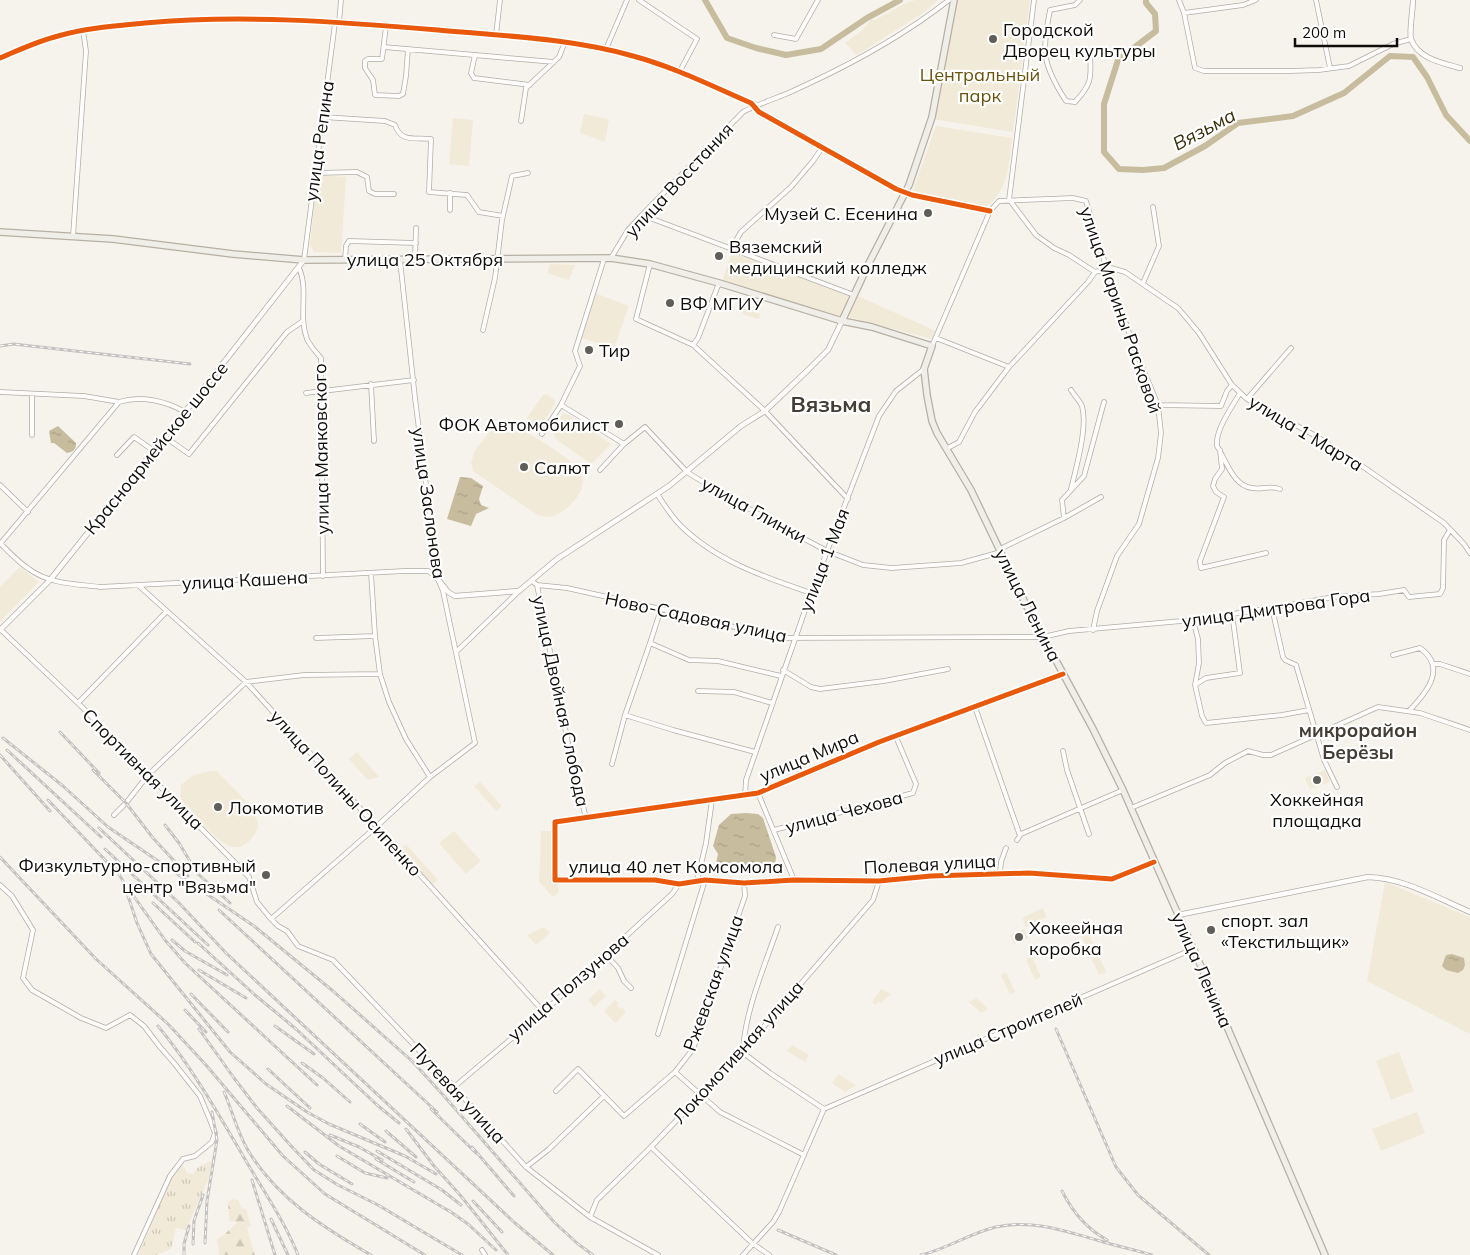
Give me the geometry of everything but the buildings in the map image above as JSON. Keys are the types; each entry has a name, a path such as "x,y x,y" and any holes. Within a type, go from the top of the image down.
{"main road":[{"path":"842,322 905,193 932,117 954,0"},
{"name":"улица 25 Октября","path":"0,232 73,236 304,260 607,259 650,264 719,283 842,322 872,328 932,346"},
{"name":"улица Ленина","path":"932,346 924,369 932,421 937,433 971,490 1043,638 1123,790 1325,1255"}],"street":[{"name":"улица Репина","path":"304,260 322,117 342,0"},
{"path":"496,35 500,0"},
{"path":"606,49 627,0"},
{"path":"639,0 697,39 680,71"},
{"path":"774,35 796,39 818,0"},
{"name":"улица Восстания","path":"542,434 560,405 580,366 575,351 607,259 628,230 642,215 744,112 753,106 834,72 901,33 949,0"},
{"path":"1034,0 1010,201 1036,235 1095,272"},
{"path":"1080,0 1075,5 1050,10 1045,38 1047,66 1052,79 1066,101 1075,102 1086,91 1091,78 1090,51"},
{"path":"1179,0 1184,13 1195,68 1204,70 1222,72 1290,71 1349,66 1393,44 1411,38"},
{"path":"1184,13 1243,5 1256,0"},
{"path":"1316,0 1330,68"},
{"path":"1413,0 1411,38 1419,50 1429,58 1460,68"},
{"path":"0,58 56,36 83,30 102,26 176,20 261,19 337,23 565,42 606,49 680,71 750,103 759,112 905,193 990,211 999,201 1010,201"},
{"path":"386,26 381,60 365,61 365,68 373,80 374,94 376,96 399,96 403,94 408,49"},
{"path":"73,236 86,51 83,30"},
{"path":"521,121 526,88 559,57 565,42"},
{"path":"384,47 554,62"},
{"path":"475,55 471,73 474,78 530,86"},
{"path":"322,117 385,121 394,125 397,133 402,137 430,139 429,192 467,195 482,214 503,216"},
{"path":"731,249 741,232 793,185 814,161 822,148"},
{"path":"315,173 356,172 367,176 369,191 375,194 394,194"},
{"path":"483,330 495,278 503,216 512,176 528,172"},
{"path":"450,193 450,210"},
{"name":"улица Марины Расковой","path":"1010,201 1073,198 1086,201 1134,347 1158,405 1161,433 1158,458 1138,524 1117,556 1092,630"},
{"path":"1143,283 1158,246 1153,207"},
{"name":"улица Ленина","path":"932,346 990,211"},
{"path":"642,215 854,295"},
{"path":"415,260 416,228"},
{"path":"345,260 346,246 349,242 416,243"},
{"name":"Красноармейское шоссе","path":"1,630 50,580 304,260"},
{"name":"улица Заслонова","path":"400,260 438,579 475,743 430,777"},
{"path":"650,264 636,319 693,345 765,411 848,499"},
{"name":"улица Маяковского","path":"299,268 303,278 303,328 308,341 321,358 323,576"},
{"name":"улица 1 Марта","path":"1108,269 1111,268 1125,272 1178,308 1199,333 1232,384 1248,399 1316,436 1421,507 1444,523 1470,553"},
{"path":"946,449 959,442 975,412 1010,366 1095,272 1108,269"},
{"path":"693,345 698,338 719,283"},
{"path":"165,437 189,454 287,332 303,321"},
{"path":"456,652 519,591 557,559 657,494 687,472 741,426 765,411 828,350 842,322"},
{"path":"936,338 1010,366"},
{"path":"1248,399 1291,348"},
{"name":"улица 1 Мая","path":"745,796 746,780 783,670 879,416 896,391 924,369"},
{"path":"306,393 414,380"},
{"path":"371,384 374,441"},
{"path":"1158,405 1222,406 1227,391 1232,384"},
{"path":"1071,390 1082,405 1083,424 1071,491"},
{"path":"0,392 84,396 119,402"},
{"path":"1240,392 1216,440 1220,450 1238,483 1253,488 1272,486 1280,489"},
{"path":"32,394 32,434"},
{"path":"0,543 119,402 129,398 146,398 176,407 185,412"},
{"path":"1064,518 1062,500 1084,476 1104,402"},
{"path":"560,405 624,444"},
{"name":"улица Глинки","path":"600,470 624,444 645,427 687,472 769,520 827,551 863,565 892,568 962,562 1000,550 1101,497"},
{"path":"117,455 134,436 154,451"},
{"path":"1220,450 1222,469 1215,479 1213,486 1216,492 1224,497 1200,562 1201,568 1266,553"},
{"path":"0,485 28,512"},
{"path":"657,494 679,524 709,550 757,574 811,593"},
{"name":"улица Дмитрова Гора","path":"1043,638 1069,630 1092,630 1193,620 1334,597 1404,590 1409,597 1440,594 1443,588 1444,540 1450,530"},
{"name":"улица Кашена","path":"0,543 28,569 50,580 100,586 323,576 404,570 428,571 438,579"},
{"path":"270,918 430,777 406,739 388,702 380,674 375,636 371,573"},
{"path":"438,579 448,592 454,596 519,591"},
{"path":"532,581 537,585"},
{"name":"улица Полины Осипенко","path":"138,585 246,682 543,1011"},
{"name":"Ново-Садовая улица","path":"537,585 567,588 779,638 1043,638"},
{"name":"улица Двойная Слобода","path":"537,585 571,758 586,818"},
{"path":"1272,608 1283,657 1285,660 1296,665 1315,734 1324,760 1337,787"},
{"path":"612,764 625,715 660,609"},
{"path":"78,704 167,611"},
{"path":"1195,685 1206,678 1240,673 1232,613"},
{"path":"1193,620 1198,639 1199,663 1195,685 1202,716 1206,723 1282,716 1309,710"},
{"name":"Спортивная улица","path":"1,630 78,704 249,878 256,902 270,918"},
{"path":"316,638 375,636"},
{"path":"650,643 689,660 718,661 781,676"},
{"path":"1393,655 1420,648 1428,653 1434,664 1428,688 1409,711"},
{"path":"1434,664 1440,664 1470,674"},
{"path":"783,670 812,687 820,689 884,681 948,669"},
{"path":"114,815 148,775 246,682 304,675 380,674"},
{"name":"улица Мира","path":"555,822 758,793 880,742 1063,674"},
{"path":"698,691 734,692 772,703"},
{"path":"976,707 1021,834"},
{"path":"1131,808 1210,775 1225,763 1248,752 1263,755 1271,754 1378,707 1420,713 1470,730"},
{"path":"625,715 755,752"},
{"name":"улица Чехова","path":"774,830 913,793 916,784 896,737"},
{"path":"1063,751 1067,770 1089,834"},
{"path":"1017,840 1021,834 1123,790"},
{"path":"758,793 794,880"},
{"path":"698,881 712,800"},
{"name":"улица 40 лет Комсомола","path":"555,822 555,880 655,880 679,884 705,880 744,882 794,880"},
{"path":"1000,873 1001,862 1006,848"},
{"name":"Полевая улица","path":"794,880 879,881 931,876 1000,873 1038,873 1112,879 1154,862"},
{"path":"1178,915 1368,877 1397,881 1470,912"},
{"path":"658,1034 705,880"},
{"name":"Локомотивная улица","path":"590,1217 597,1200 743,1051 872,900 879,881"},
{"name":"Ржевская улица","path":"604,1096 624,1116 675,1072 693,1049 745,896 744,882"},
{"name":"улица Ползунова","path":"454,1087 606,955 672,894 679,884"},
{"path":"0,885 12,896 33,930 23,978 32,990 81,1018 106,1028 130,1015 144,1026 200,1096 215,1133 212,1142 195,1156 183,1159 170,1176 134,1255"},
{"name":"Путевая улица","path":"270,918 278,926 287,930 298,946 333,960 454,1087 526,1167 590,1217 658,1255"},
{"path":"743,1255 773,1222 779,1212 824,1109 770,1073 743,1051 744,1033 778,927"},
{"name":"улица Строителей","path":"824,1109 1193,949"},
{"path":"606,955 618,968 624,981 631,988"},
{"path":"526,1167 548,1150 604,1096 578,1069 556,1091"},
{"path":"675,1072 720,1112 804,1155"},
{"path":"651,1147 752,1243 769,1255"},
{"path":"482,1250 485,1255"}],"green space":[{"path":"915,0 938,0 926,11 857,55 845,43 861,31 871,20 875,20"},
{"name":"Центральный парк","path":"957,0 1030,0 1013,132 933,119"},
{"path":"584,114 609,119 605,142 580,133"},
{"path":"453,118 473,120 469,166 449,164"},
{"path":"936,126 1012,138 1009,166 1004,184 994,200 986,207 912,193"},
{"path":"317,175 346,177 341,253 314,252 310,245"},
{"path":"732,252 851,296 842,318 722,281"},
{"path":"550,264 575,265 569,280 547,273"},
{"path":"595,293 629,306 614,348 581,338"},
{"path":"858,296 936,331 932,339 848,317"},
{"path":"744,309 760,314 759,319 742,314"},
{"path":"546,394 555,400 555,404 541,426 537,428 528,422 527,418 543,395"},
{"path":"563,413 569,415 611,444 591,464 556,439 552,430"},
{"name":"Салют","path":"504,422 510,422 561,454 578,468 582,474 583,484 579,493 574,502 563,511 548,517 536,514 473,471 471,463 475,450 493,428"},
{"path":"20,567 39,582 0,622 0,587"},
{"path":"357,752 379,777 368,780 349,759"},
{"name":"Хоккейная площадка","path":"1325,770 1330,782 1310,789 1305,778"},
{"name":"Локомотив","path":"209,771 217,771 249,805 254,813 258,827 251,839 243,845 232,847 223,843 181,800 181,785 192,776"},
{"path":"480,782 502,806 496,811 474,786"},
{"path":"454,831 481,861 466,874 439,843"},
{"path":"541,831 552,831 552,881 558,882 559,892 553,897 539,882"},
{"path":"406,844 438,880 432,885 400,849"},
{"path":"1385,882 1470,917 1470,1034 1367,981"},
{"path":"1043,908 1047,917 1026,927 1022,918"},
{"path":"544,927 550,933 536,945 527,935"},
{"name":"Хокеейная коробка","path":"1024,929 1028,938 1014,944 1010,935"},
{"path":"1088,932 1106,972 1099,975 1081,935"},
{"path":"1032,956 1041,977 1035,980 1026,959"},
{"path":"1006,972 1015,992 1010,994 1001,975"},
{"path":"600,989 606,996 594,1007 588,1000"},
{"path":"881,989 891,994 876,1005 872,1002"},
{"path":"977,998 988,1009 981,1013 969,1002"},
{"path":"615,1000 619,1003 617,1006 620,1009 622,1007 626,1012 615,1023 604,1011"},
{"path":"792,1045 809,1055 805,1062 787,1051"},
{"path":"1399,1052 1414,1091 1391,1100 1376,1061"},
{"path":"838,1074 856,1085 845,1092 832,1083"},
{"path":"1417,1112 1425,1133 1381,1151 1372,1129"},
{"path":"212,1160 208,1180 186,1230 176,1228 171,1249 156,1255 138,1255 171,1179 182,1164 187,1173 193,1174 197,1168"},
{"path":"233,1199 238,1200 242,1209 246,1209 251,1226 247,1228 255,1255 219,1255 217,1239 237,1222 229,1221 228,1202"}],"water":[{"path":"58,426 76,443 75,449 72,451 67,453 54,443 51,443 49,431"},
{"path":"460,477 471,478 483,486 479,499 481,505 489,508 476,514 471,526 447,519"},
{"path":"731,814 758,814 763,818 776,857 775,865 763,868 756,866 720,867 716,863 718,854 713,846 719,825"},
{"path":"1452,954 1464,958 1465,965 1463,970 1458,973 1446,970 1442,966 1446,955"}],"waterway":[{"name":"Вязьма","path":"705,0 727,38 756,48 786,55 821,49 867,18 900,0"},
{"name":"Вязьма","path":"1146,0 1146,3 1155,14 1156,31 1118,60 1104,104 1104,152 1119,169 1143,170 1164,168 1205,146 1238,123 1293,116 1344,93 1390,56 1413,57 1427,77 1446,115 1470,141"}],"railway":[{"path":"0,346 14,344 190,364"},
{"path":"60,732 99,773"},
{"path":"3,738 63,786 108,827 254,926 333,991 412,1061 554,1222 593,1255"},
{"path":"7,750 101,837"},
{"path":"0,755 50,811"},
{"path":"93,770 126,803 153,838 188,876"},
{"path":"48,800 106,861 114,874"},
{"path":"165,825 179,843 197,873 230,903"},
{"path":"99,828 179,903 226,953 515,1223 553,1255"},
{"path":"105,849 208,945"},
{"path":"0,857 96,959 168,1024 206,1065 283,1156 325,1194 425,1255"},
{"path":"114,866 123,881 137,923 151,954 230,1052 266,1084 307,1112 329,1124 405,1156 436,1174"},
{"path":"130,891 165,940 185,963 317,1085"},
{"path":"153,903 195,942"},
{"path":"219,910 437,1112"},
{"path":"172,940 185,951 227,975"},
{"path":"198,943 399,1123"},
{"path":"199,970 246,998"},
{"path":"191,994 228,1032"},
{"path":"185,1010 206,1032"},
{"path":"158,1026 194,1075 215,1109 281,1219 298,1255"},
{"path":"275,1026 314,1054"},
{"path":"199,1029 257,1108 314,1170 338,1185 378,1205 462,1255"},
{"path":"1056,1029 1116,1167 1138,1195 1209,1255"},
{"path":"302,1063 323,1078 350,1102"},
{"path":"268,1069 310,1108"},
{"path":"224,1092 245,1145 274,1184 319,1223 371,1255"},
{"path":"287,1106 339,1146 454,1214"},
{"path":"431,1109 476,1153"},
{"path":"205,1243 207,1201 217,1140 212,1112"},
{"path":"360,1124 385,1142"},
{"path":"406,1129 434,1166 461,1196 508,1255"},
{"path":"386,1131 416,1157"},
{"path":"330,1135 359,1147 382,1160"},
{"path":"472,1147 514,1196"},
{"path":"377,1151 442,1190 461,1205"},
{"path":"305,1152 319,1164 352,1184"},
{"path":"337,1156 365,1173 387,1178"},
{"path":"376,1159 414,1182"},
{"path":"252,1180 275,1255"},
{"path":"1062,1191 1070,1206 1081,1219 1093,1231 1107,1240"},
{"path":"193,1244 194,1221 203,1195"},
{"path":"473,1201 502,1232"},
{"path":"448,1210 468,1224 496,1250"},
{"path":"271,1219 288,1255"},
{"path":"921,1255 986,1230 1023,1224 1049,1227 1152,1255"},
{"path":"184,1255 184,1244 189,1226"},
{"path":"778,1230 836,1255"}],"cycle path":[{"path":"0,58 43,40 80,31 182,20 255,19 365,24 560,41 633,56 693,77 751,103 759,112 896,189 912,195 990,211"},
{"path":"1063,674 879,742 758,793 555,822 555,880 655,880 679,884 705,880 744,883 794,880 879,881 931,876 1029,873 1112,879 1154,862"}],"place":[{"name":"Городской Дворец культуры","path":"993,39"},
{"name":"Музей С. Есенина","path":"928,213"},
{"name":"Вяземский медицинский колледж","path":"719,256"},
{"name":"ВФ МГИУ","path":"670,303"},
{"name":"Тир","path":"589,350"},
{"name":"ФОК Автомобилист","path":"619,424"},
{"name":"Салют","path":"524,467"},
{"name":"Хоккейная площадка","path":"1317,780"},
{"name":"Локомотив","path":"218,807"},
{"name":"Физкультурно-спортивный центр \"Вязьма\"","path":"266,875"},
{"name":"спорт. зал «Текстильщик»","path":"1211,930"},
{"name":"Хокеейная коробка","path":"1019,937"}],"district":[{"name":"Вязьма","path":"831,404"},
{"name":"микрорайон Берёзы","path":"1358,741"}]}
